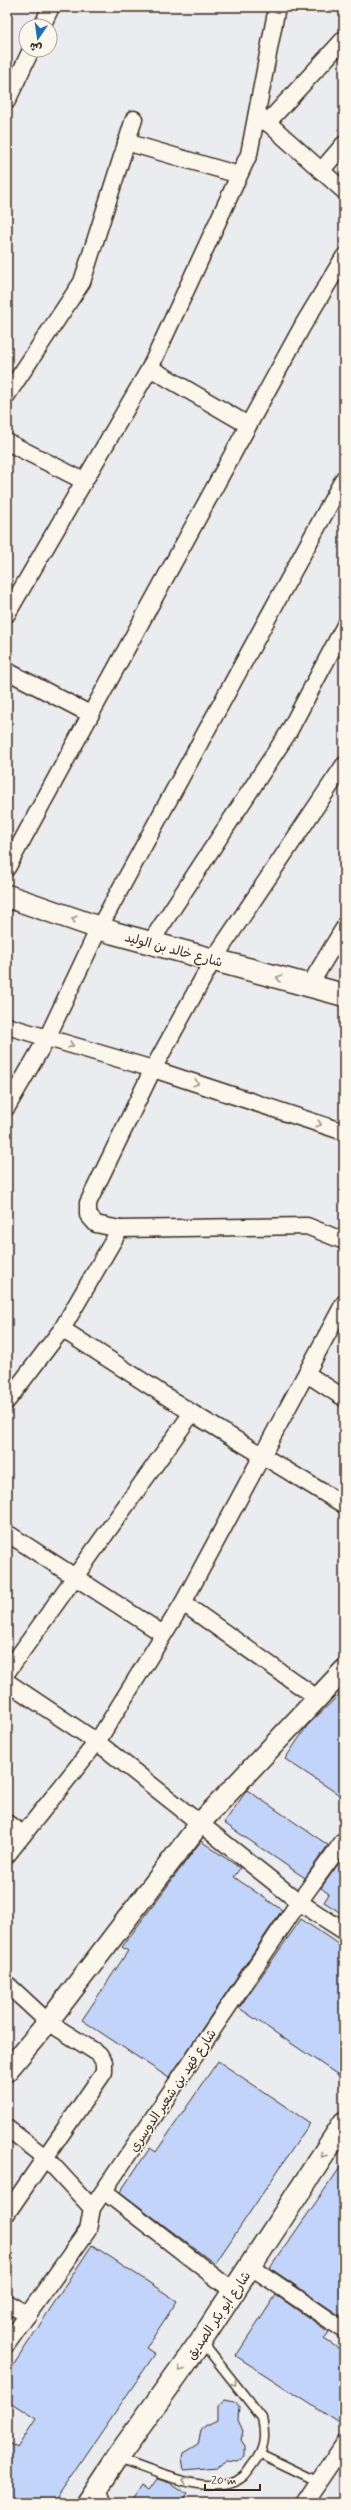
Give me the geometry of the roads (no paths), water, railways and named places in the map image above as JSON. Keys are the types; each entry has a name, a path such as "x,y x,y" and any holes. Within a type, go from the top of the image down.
{"main road":[{"name":"شارع خالد بن الوليد","path":"7,896 99,928 150,943 344,995"},
{"name":"شارع أبو بكر الصديق","path":"87,2503 104,2493 116,2459 201,2342 344,2123"}],"street":[{"path":"46,18 51,7"},
{"path":"7,614 150,368 249,154 262,118 277,7"},
{"path":"262,118 344,39"},
{"path":"7,101 27,58"},
{"path":"262,118 344,191"},
{"path":"7,394 82,282 134,119"},
{"path":"126,142 239,174"},
{"path":"321,171 344,144"},
{"path":"7,868 302,325 344,257"},
{"path":"150,368 248,425"},
{"path":"7,442 84,481"},
{"path":"7,1107 47,1038 99,928 344,478"},
{"path":"150,943 288,733 344,627"},
{"path":"7,671 90,714"},
{"path":"344,765 213,960 154,1069 88,1204 88,1215 96,1224 120,1229 308,1226 344,1241"},
{"path":"309,986 344,928"},
{"path":"7,1026 154,1069 344,1132"},
{"path":"7,1401 62,1329 120,1229"},
{"path":"7,1855 97,1742 183,1603 344,1303"},
{"path":"62,1329 192,1413 344,1505"},
{"path":"307,1374 344,1398"},
{"path":"7,1672 192,1413"},
{"path":"7,1533 163,1634"},
{"path":"183,1603 317,1698"},
{"path":"7,2071 48,2022 201,1822 344,1670"},
{"path":"7,1682 97,1742 201,1822 299,1902 344,1931"},
{"path":"7,1823 23,1834"},
{"name":"شارع فهد بن شعير الدوسري","path":"7,2344 88,2230 92,2208 299,1902 344,1840"},
{"path":"7,1984 48,2022 99,2054 104,2062 104,2072 7,2213"},
{"path":"7,2128 45,2157 92,2208"},
{"path":"104,2191 234,2292"},
{"path":"250,2266 344,2330"},
{"path":"7,2303 28,2315"},
{"path":"304,2503 344,2444"}],"lane":[{"path":"116,2459 204,2486 220,2486 244,2476 261,2454 265,2430 262,2418 201,2342"},
{"path":"261,2454 319,2482"}]}
